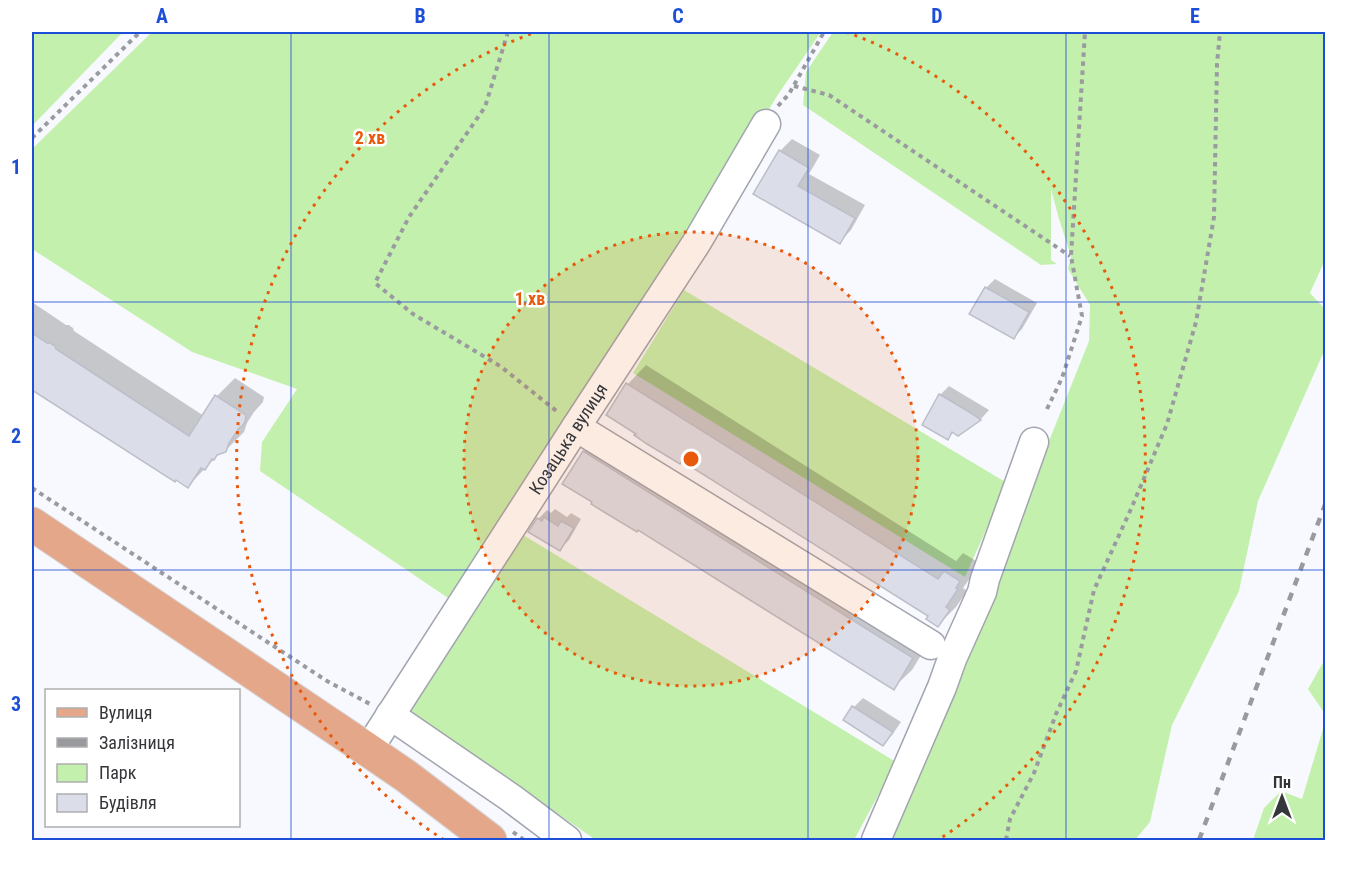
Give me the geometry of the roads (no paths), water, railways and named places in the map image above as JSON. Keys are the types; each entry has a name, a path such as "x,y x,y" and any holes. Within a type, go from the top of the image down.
{"main road":[{"path":"32,524 406,776 490,840"}],"street":[{"name":"Козацька вулиця","path":"368,750 697,242 766,124"},
{"path":"576,427 931,645"},
{"path":"876,840 982,592 1034,442"},
{"path":"390,715 511,798 567,840"}],"railway":[{"path":"1199,840 1326,502"}]}
